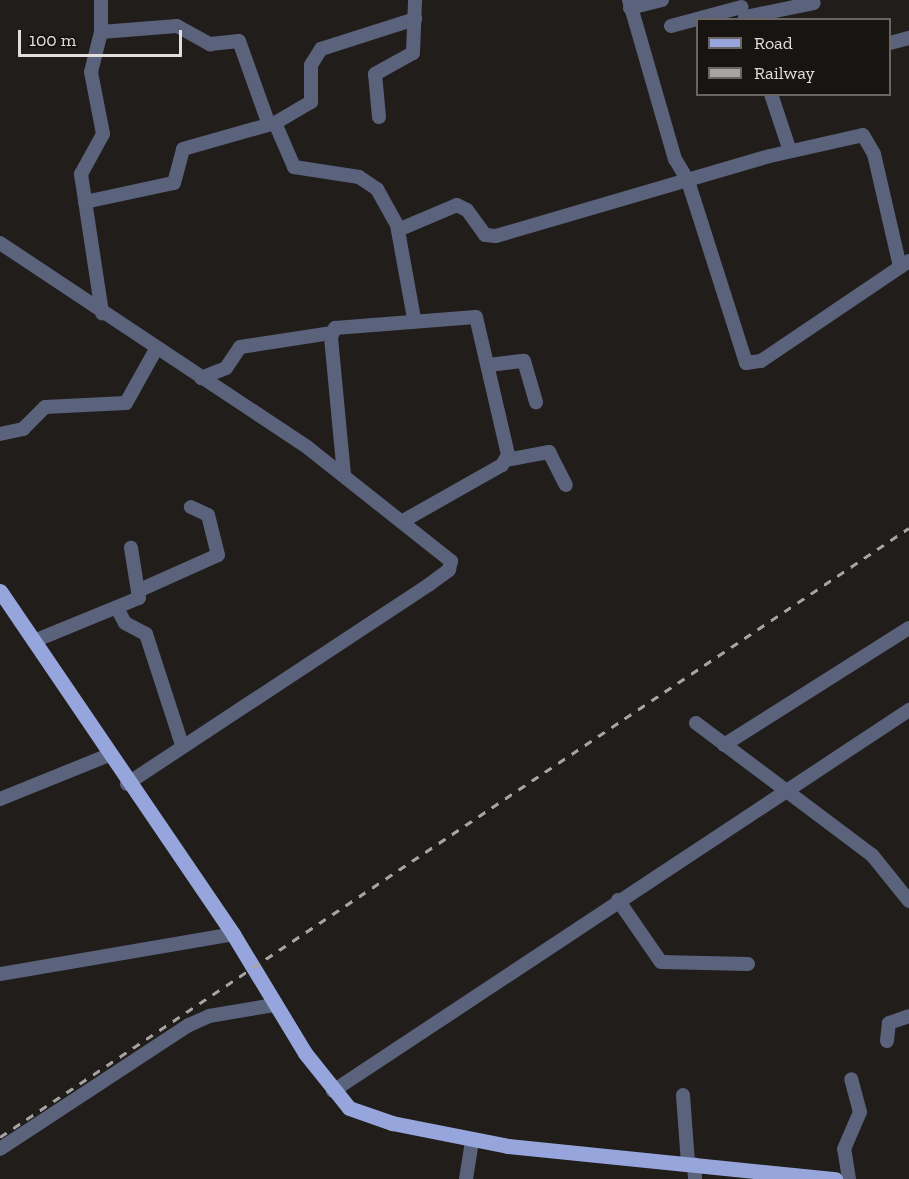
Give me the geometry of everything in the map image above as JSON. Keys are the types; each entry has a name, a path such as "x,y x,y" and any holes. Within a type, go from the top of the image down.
{"main road":[{"path":"0,591 127,784 233,934 274,1005 333,1091 361,1114 472,1140 692,1169 835,1179"}],"street":[{"path":"101,0 101,32 90,72 103,134 81,165 102,313"},
{"path":"379,117 375,74 411,56 416,0"},
{"path":"398,230 457,205 490,237 688,181 790,151 856,136 869,140 905,264 749,366 688,181 675,159 630,4 662,0"},
{"path":"709,18 743,11 814,3"},
{"path":"85,202 174,183 183,149 272,122 311,102 311,65 321,49 415,19"},
{"path":"671,26 696,21"},
{"path":"101,32 177,26 210,44 239,41 272,122 294,167 366,180 387,203 398,230 414,319"},
{"path":"891,43 909,38"},
{"path":"772,96 790,151"},
{"path":"0,243 344,475 449,558 449,570 182,745 127,784"},
{"path":"201,378 226,368 240,347 332,333 341,325 476,317 508,448 506,460"},
{"path":"332,333 344,475"},
{"path":"0,434 23,429 45,407 126,403 156,349"},
{"path":"489,365 526,363 537,402"},
{"path":"402,521 506,460 549,452 566,485"},
{"path":"141,589 218,555 207,515 191,507"},
{"path":"34,641 139,598 141,589 131,548"},
{"path":"117,608 125,623 146,633 182,745"},
{"path":"724,745 909,628"},
{"path":"333,1091 780,791 909,710"},
{"path":"696,723 780,791 872,855 909,901"},
{"path":"0,799 109,755"},
{"path":"896,882 909,876"},
{"path":"618,900 662,962 748,964"},
{"path":"0,974 233,934"},
{"path":"0,1149 195,1022 274,1005"},
{"path":"887,1041 889,1023 909,1016"},
{"path":"849,1179 844,1149 860,1112 851,1079"},
{"path":"683,1095 692,1169"},
{"path":"466,1179 472,1140"}],"railway":[{"path":"0,1137 909,528"}]}
